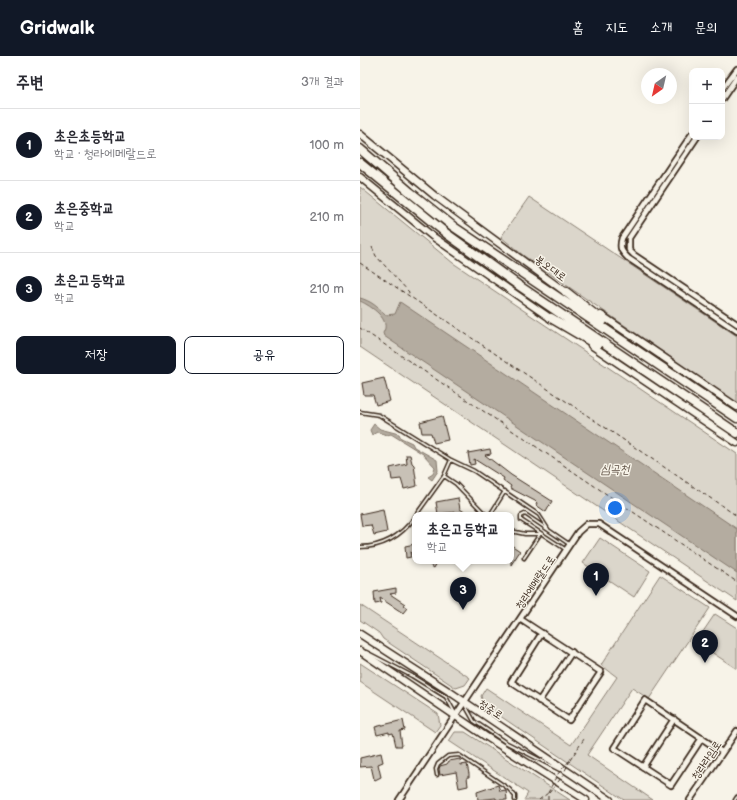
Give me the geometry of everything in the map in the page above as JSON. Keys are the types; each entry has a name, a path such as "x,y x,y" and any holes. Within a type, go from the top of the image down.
{"highway":[{"name":"봉오대로","path":"360,149 454,227 737,418"},
{"path":"360,163 447,234 518,286 737,433"},
{"path":"566,292 666,371"},
{"path":"551,318 659,381"},
{"path":"690,386 737,414"},
{"path":"682,396 737,439"}],"street":[{"path":"725,85 737,69"},
{"path":"725,95 737,77"},
{"name":"봉오대로","path":"362,134 435,196 566,292 737,407"},
{"path":"689,138 622,238 620,246 621,251 628,258 737,331"},
{"path":"694,140 629,238 629,250 634,255 737,324"},
{"path":"360,177 432,236 737,443"},
{"name":"청라에메랄드로","path":"399,800 569,545 582,527 587,524 599,524 737,616"},
{"path":"520,619 572,652 601,672 568,720 511,682 542,633"},
{"name":"청중로","path":"360,634 450,692 464,703 610,800"},
{"path":"360,650 586,800"},
{"path":"539,701 572,652"},
{"path":"702,738 671,785 614,748 645,700 702,738 722,752"},
{"path":"642,767 674,720"},
{"name":"청라라임로","path":"690,800 737,731"}],"lane":[{"path":"360,412 378,415 505,491 539,515 548,529"},
{"path":"419,512 444,476 451,460"},
{"path":"444,476 456,484 483,512"},
{"path":"492,512 505,491"},
{"path":"567,550 520,518 523,514 548,529 569,545"},
{"path":"360,547 377,545 393,539 400,534 412,520"},
{"path":"514,532 543,535"},
{"path":"524,558 540,534"},
{"path":"464,703 474,722 505,742 571,774"},
{"path":"437,775 436,769 438,764 448,756 459,755 509,790 515,796 515,800"}],"path":[{"path":"372,247 376,256 409,292 409,296"},
{"path":"360,263 737,516"},
{"path":"360,328 737,582"},
{"path":"539,800 560,780 570,760 584,739"},
{"path":"548,800 548,793 557,774 570,760"}],"shaded area":[{"path":"360,187 453,263 737,454 737,601 360,347"},
{"path":"529,197 737,336 737,403 524,256 501,237"},
{"path":"600,538 650,571 634,597 583,563"},
{"path":"660,575 710,608 649,699 632,688 587,755 653,800 624,800 484,705 481,696 486,688 571,745 617,677 601,665"},
{"path":"360,605 470,678 465,685 456,688 383,639 379,633 360,620"},
{"path":"715,614 737,628 737,669 696,642"},
{"path":"360,663 438,714 440,725 435,732 360,682"},
{"path":"455,732 465,732 570,800 524,800 528,793 449,741"}],"water":[{"name":"심곡천","path":"360,298 368,301 380,309 385,315 395,314 400,302 737,529 737,573 384,336 383,333 385,323 383,318 370,306 360,301"},
{"path":"374,424 380,429 399,434 401,438 412,443 414,447 437,460 438,471 432,480 428,477 433,474 435,467 423,454 391,434 387,435 377,432 372,435 370,430"}],"building":[{"path":"384,378 390,401 376,405 373,395 364,395 362,383"},
{"path":"442,416 448,440 434,443 431,433 422,433 420,422"},
{"path":"490,449 491,454 485,455 511,475 552,501 546,512 536,505 537,503 535,501 510,488 511,486 503,480 504,478 474,459 475,464 470,465 468,453"},
{"path":"406,455 410,455 414,465 417,486 404,489 401,479 392,480 390,468 407,464"},
{"path":"458,498 460,509 464,512 438,512 436,502"},
{"path":"383,509 387,532 374,535 371,525 362,526 360,514"},
{"path":"412,545 412,553 410,552 411,557 406,558 405,546"},
{"path":"514,547 520,551 514,560"},
{"path":"428,564 436,564 434,568"},
{"path":"396,588 396,593 390,594 405,604 403,605 407,608 403,613 380,598 381,603 375,604 374,592"},
{"path":"403,720 405,730 400,731 402,746 396,746 393,733 389,734 389,732 377,735 375,727"},
{"path":"381,753 383,762 378,764 381,777 375,780 371,766 360,767 360,758"},
{"path":"460,759 461,765 467,764 469,777 467,777 468,786 459,788 456,772 440,775 439,769 440,766 447,764 449,761"},
{"path":"498,785 500,791 506,790 507,800 496,800 496,798 478,800 477,792"}],"place":[{"name":"초은초등학교","path":"596,596"},
{"name":"초은고등학교","path":"463,610"},
{"name":"초은중학교","path":"705,663"}]}
